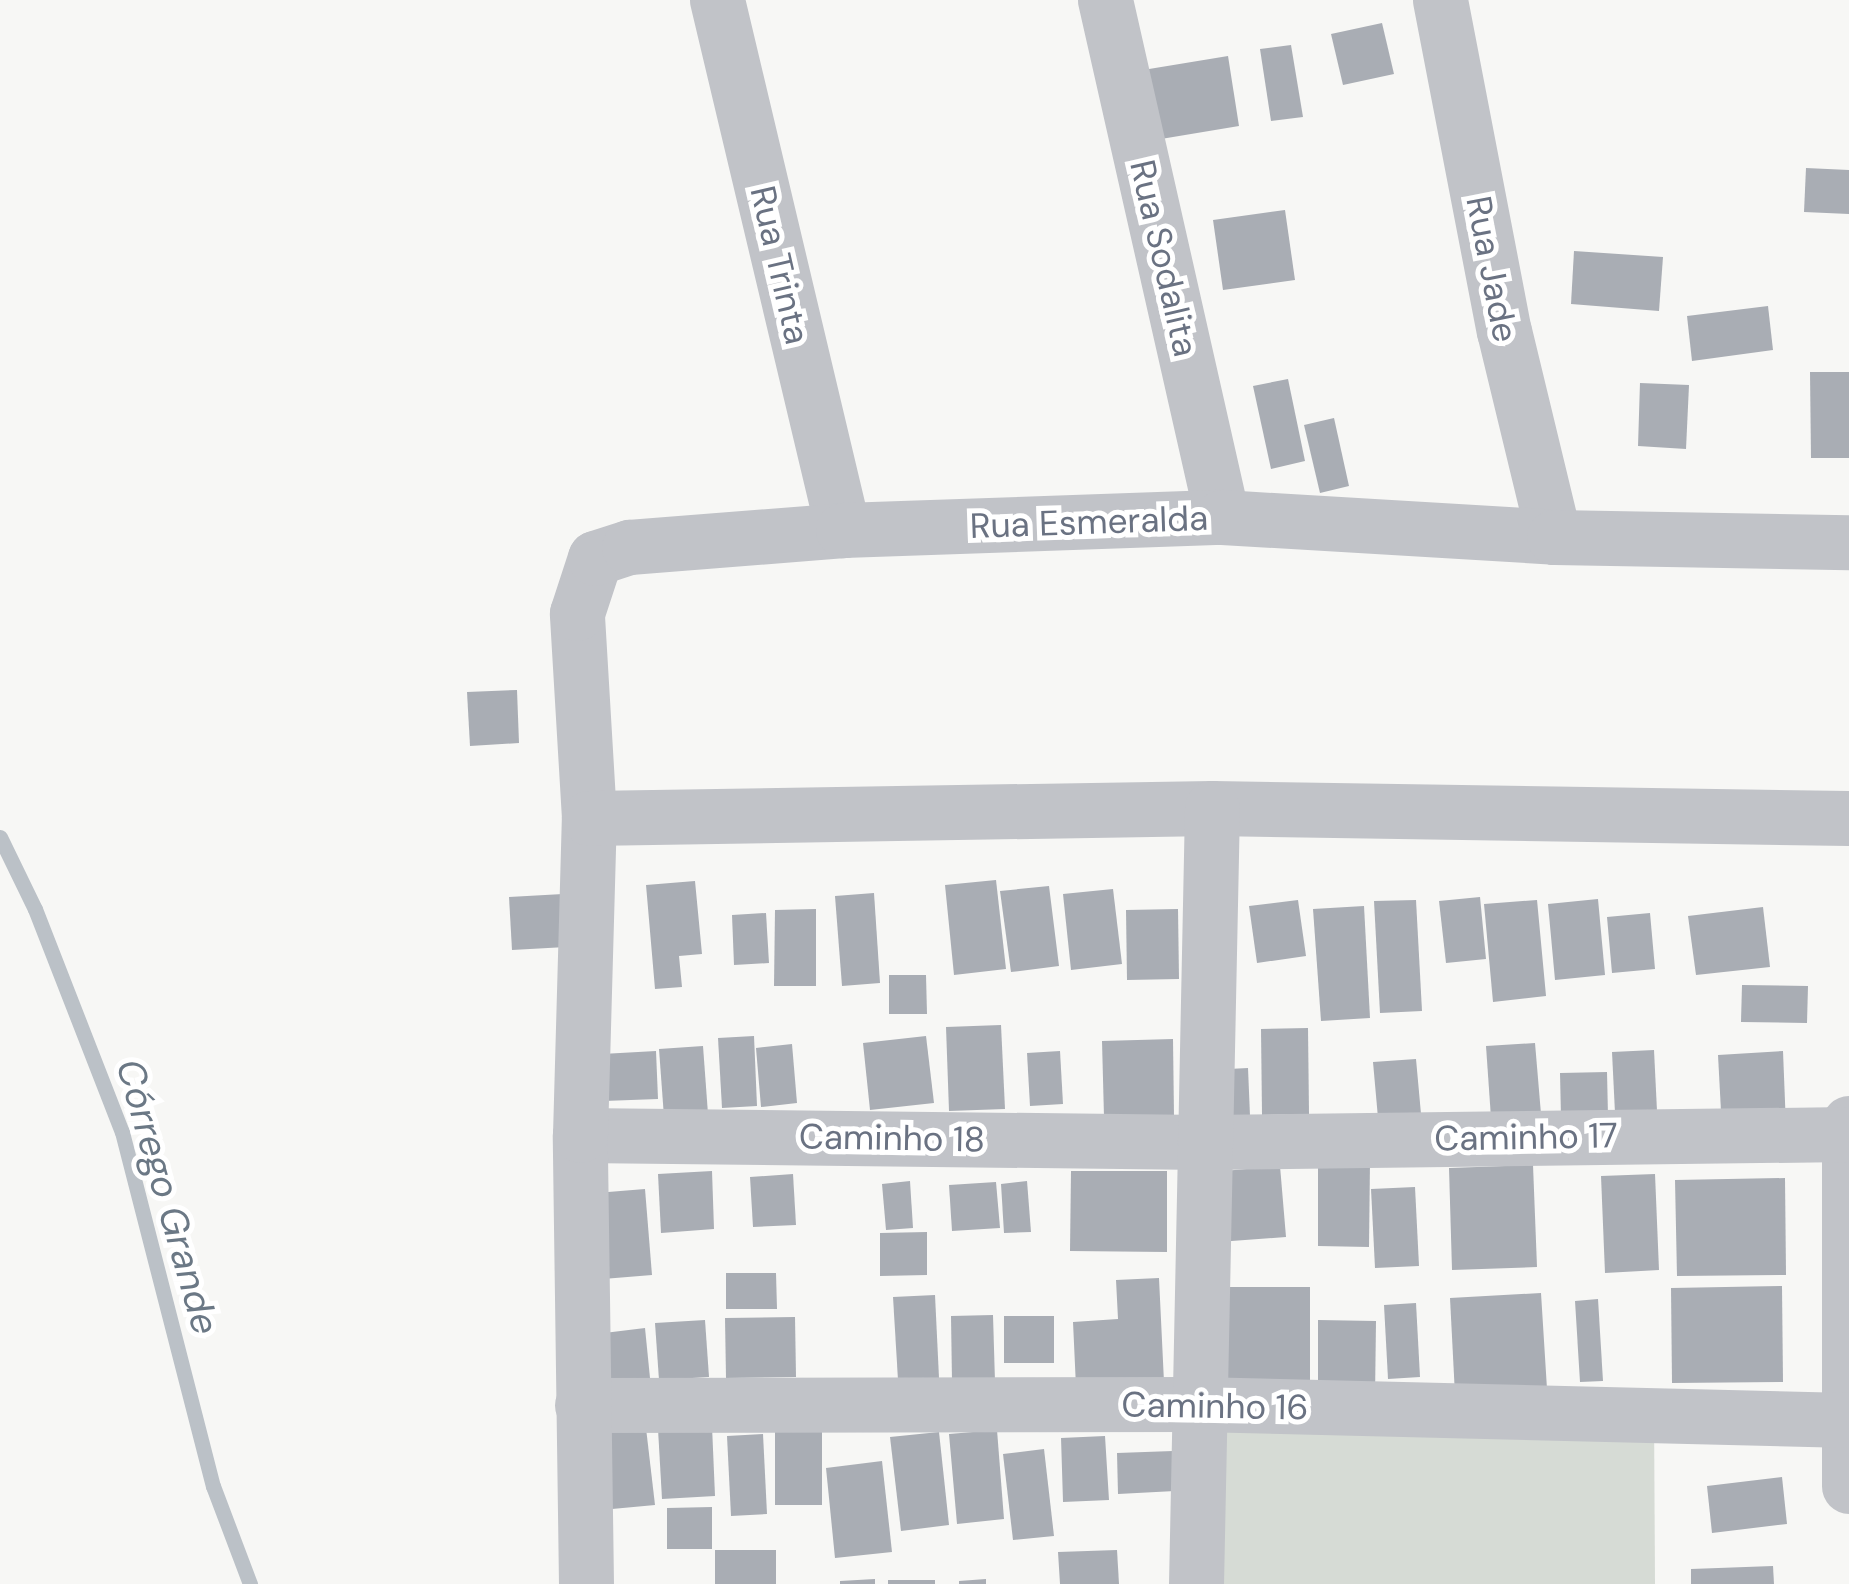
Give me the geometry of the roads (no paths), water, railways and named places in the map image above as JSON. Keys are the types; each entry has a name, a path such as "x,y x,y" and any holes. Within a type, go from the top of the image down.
{"street":[{"name":"Rua Trinta","path":"717,0 843,530"},
{"name":"Rua Sodalita","path":"1105,0 1222,517"},
{"name":"Rua Jade","path":"1440,0 1504,331 1554,537"},
{"name":"Rua Esmeralda","path":"589,818 576,613 595,558 629,547 843,530 1222,517 1554,537 1849,542"},
{"path":"1196,1584 1212,808"},
{"path":"586,1584 580,1134 589,818 1212,808 1849,818"},
{"path":"1849,1123 1849,1486"},
{"name":"Caminho 18","path":"580,1134 1204,1142"},
{"name":"Caminho 17","path":"1204,1142 1849,1134"},
{"name":"Caminho 16","path":"582,1406 1198,1404 1849,1420"}],"waterway":[{"name":"Córrego Grande","path":"0,837 35,909 122,1132 213,1486 250,1584"}]}
